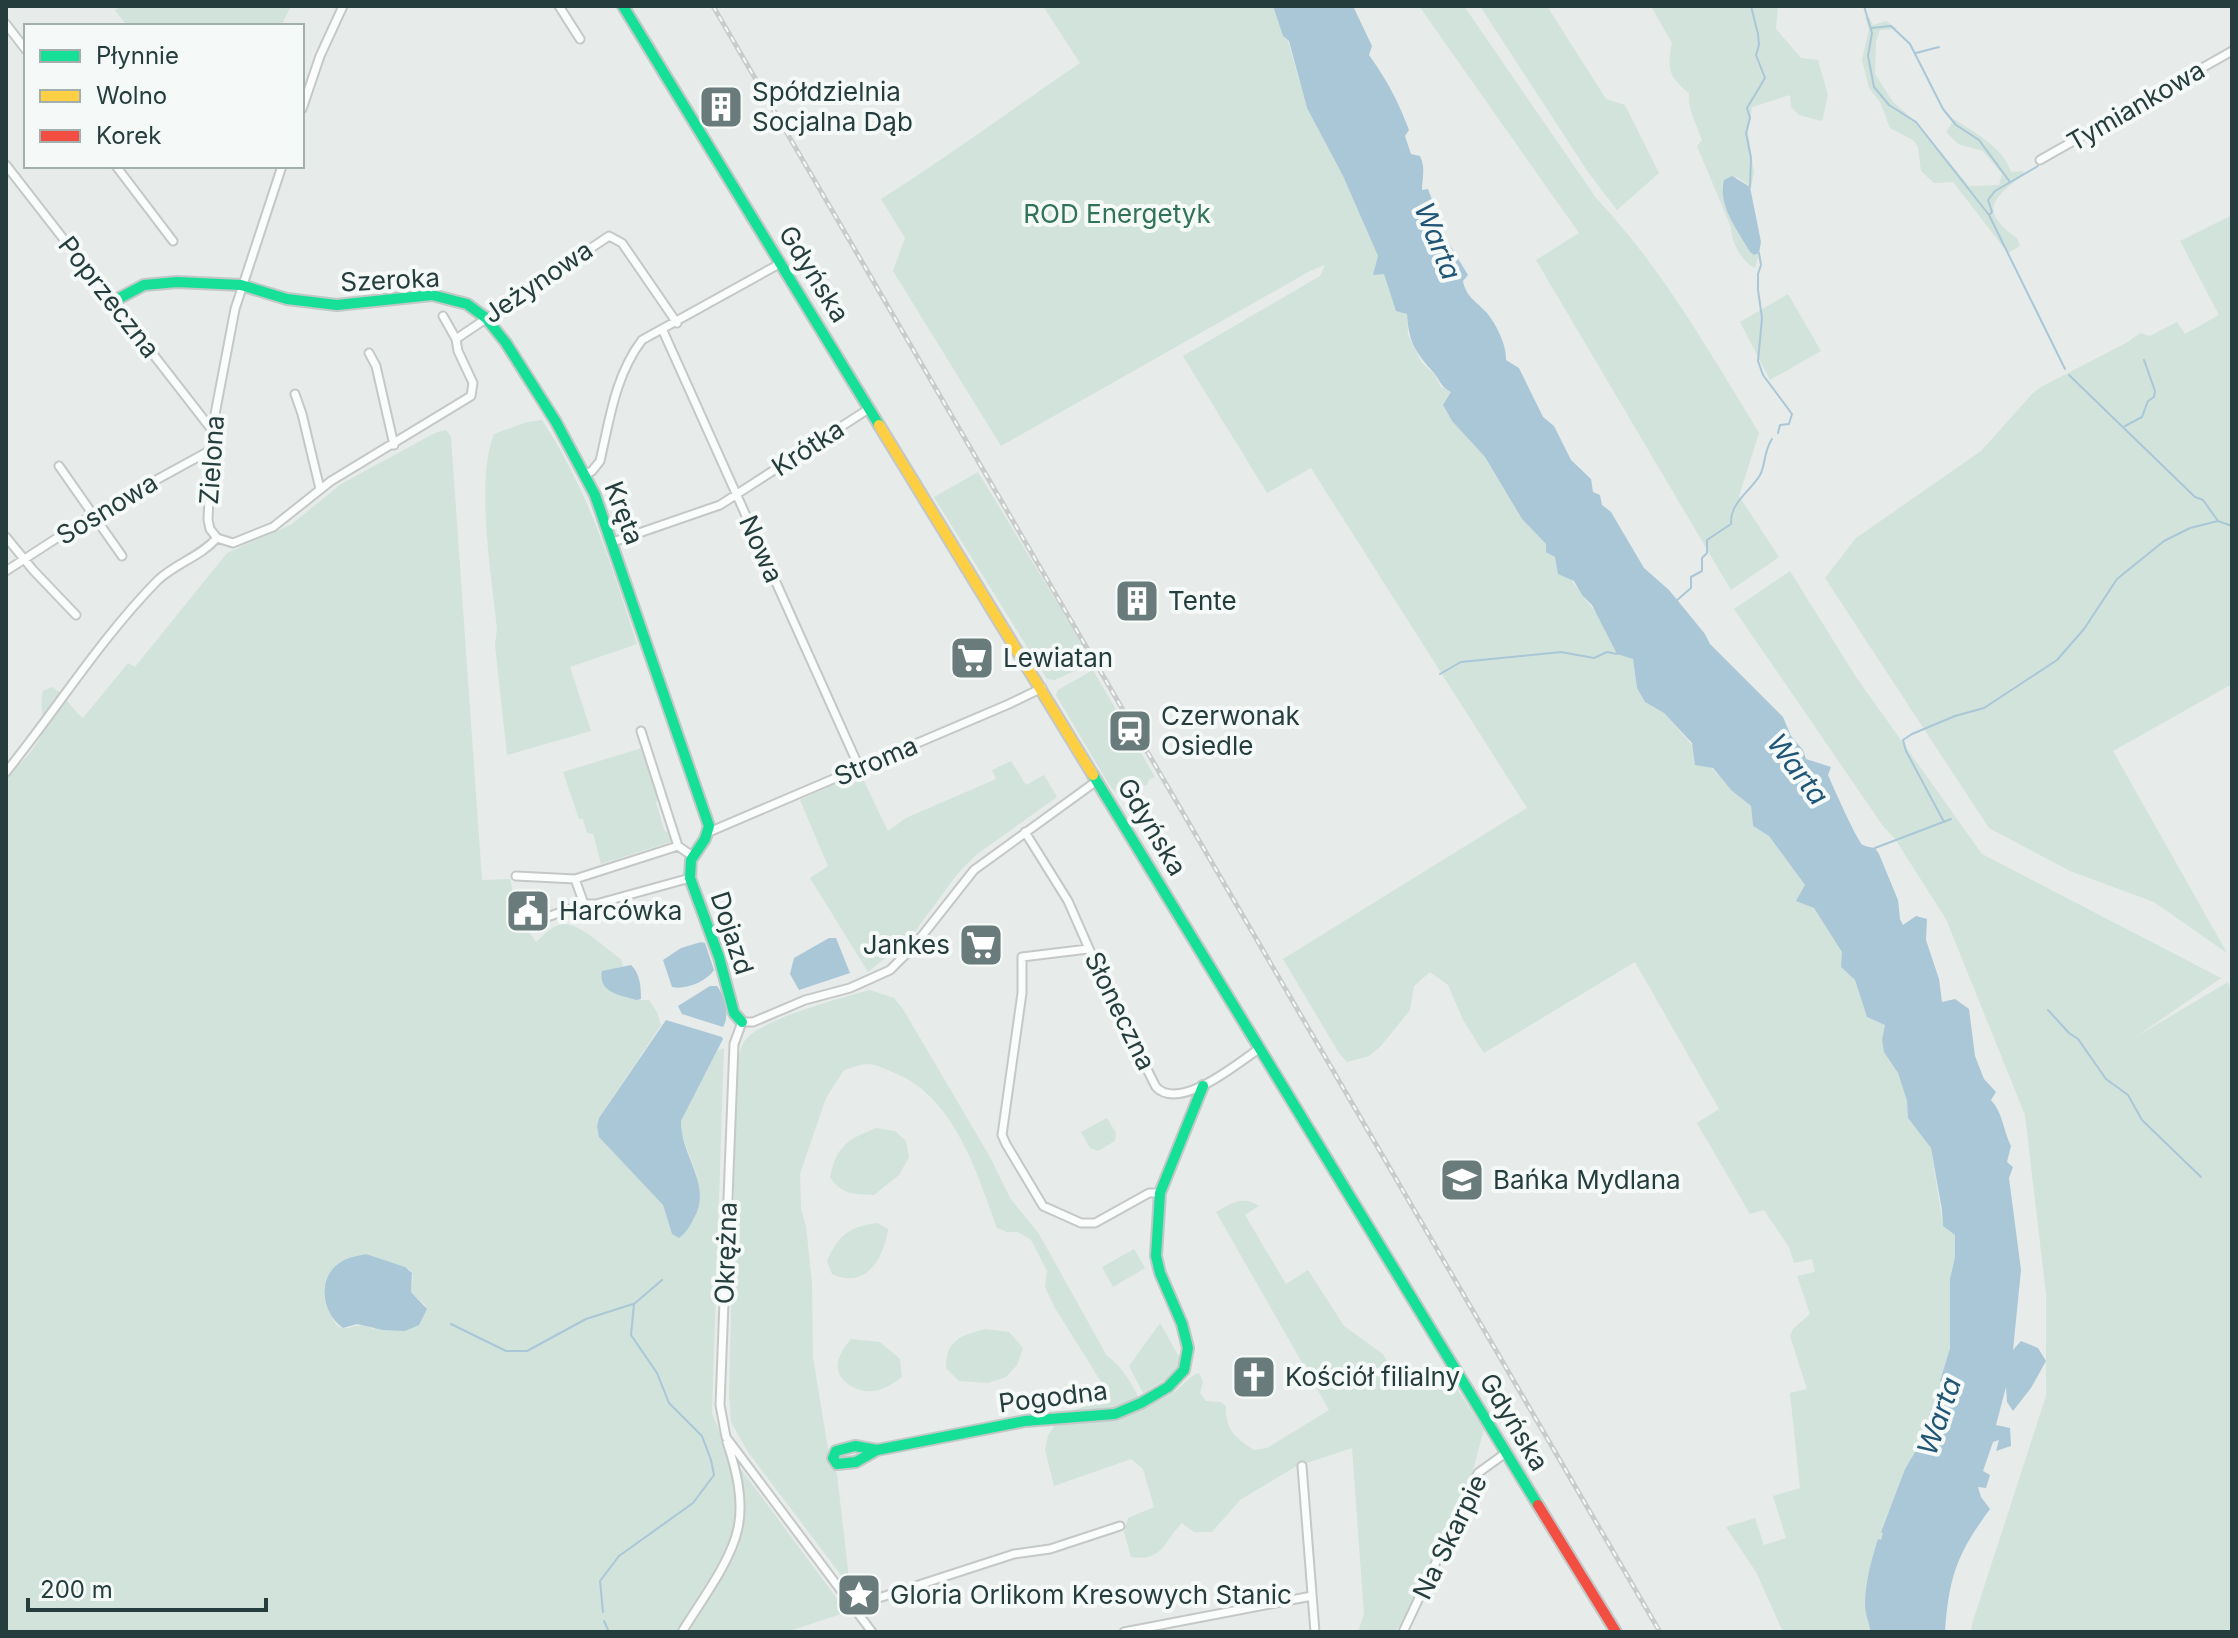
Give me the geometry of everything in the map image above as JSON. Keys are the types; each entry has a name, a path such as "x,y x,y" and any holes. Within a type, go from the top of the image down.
{"main road":[{"name":"Gdyńska","path":"623,6 1616,1632"},
{"name":"Szeroka","path":"112,302 140,287 159,282 241,285 287,299 327,305 354,305 432,295 467,304 486,318 542,398 586,474"},
{"name":"Kręta","path":"586,474 613,542 709,832"},
{"path":"691,855 709,832"},
{"name":"Dojazd","path":"691,855 688,865 690,878 716,948 734,1013 742,1022"},
{"name":"Pogodna","path":"877,1450 1025,1421 1115,1414 1150,1399 1179,1378 1188,1360 1188,1348 1156,1256 1159,1229 1157,1209 1160,1193 1203,1086"}],"street":[{"path":"304,103 320,56 343,6"},
{"path":"559,6 580,39"},
{"path":"6,24 24,47"},
{"name":"Tymiankowa","path":"2040,160 2232,51"},
{"name":"Poprzeczna","path":"6,165 212,430"},
{"path":"118,168 173,241"},
{"name":"Zielona","path":"6,772 53,707 139,601 160,578 206,550 217,538 208,520 212,430 241,285 281,168"},
{"name":"Jeżynowa","path":"456,339 609,236 622,243 677,323"},
{"name":"Kręta","path":"586,474 600,461 614,399 629,358 642,340 781,263"},
{"path":"217,538 233,543 282,522 320,489 471,396 473,383 458,351 456,339 443,316"},
{"name":"Nowa","path":"663,331 859,767"},
{"path":"369,353 376,366 394,445"},
{"path":"295,394 320,489"},
{"name":"Krótka","path":"613,542 720,505 870,408"},
{"name":"Sosnowa","path":"6,571 94,514 209,451"},
{"path":"59,466 122,556"},
{"path":"6,537 76,615"},
{"name":"Stroma","path":"709,832 1042,688"},
{"path":"641,731 678,846 691,855"},
{"path":"742,1022 753,1022 805,1000 850,988 890,970 924,934 966,878 1098,780"},
{"name":"Słoneczna","path":"1025,832 1068,901 1088,949 1156,1087 1168,1095 1203,1086 1260,1048"},
{"path":"516,876 575,879 678,846"},
{"path":"533,922 584,904 596,904 690,878"},
{"path":"575,879 584,904"},
{"path":"1088,949 1022,957 1022,993 1002,1135 1043,1206 1081,1223 1095,1223 1149,1193 1160,1193"},
{"name":"Okrężna","path":"742,1022 732,1060 720,1405 726,1437 872,1632"},
{"path":"682,1632 731,1549 738,1529 738,1489 726,1437"},
{"name":"Na Skarpie","path":"1403,1632 1478,1473 1507,1452"},
{"path":"1302,1466 1315,1632"},
{"path":"854,1606 1014,1554 1050,1549 1120,1526"},
{"path":"1124,1632 1312,1596"}],"green space":[{"path":"121,6 291,6 282,24 126,24 115,10"},
{"name":"ROD Energetyk","path":"1043,6 1273,6 1283,36 1288,41 1307,108 1343,176 1390,289 1407,314 1408,335 1422,363 1435,375 1441,387 1452,392 1443,406 1452,421 1485,457 1522,519 1546,544 1633,659 1637,688 1645,702 1664,713 1731,790 1751,806 1753,826 1769,836 1805,885 1814,908 1843,952 1841,967 1855,980 1867,1017 1886,1025 1882,1040 1884,1052 1898,1073 1907,1101 1908,1118 1931,1148 1943,1226 1955,1235 1955,1257 1950,1279 1950,1348 1940,1381 1949,1395 1929,1417 1928,1430 1905,1469 1881,1531 1884,1533 1881,1541 1878,1540 1867,1585 1865,1610 1870,1632 1783,1632 1756,1572 1726,1527 1755,1518 1764,1545 1786,1538 1773,1496 1800,1488 1790,1393 1807,1389 1790,1336 1793,1329 1810,1314 1797,1276 1815,1272 1812,1259 1794,1263 1789,1247 1764,1210 1750,1214 1697,1123 1719,1109 1635,962 1484,1053 1463,1020 1448,985 1430,972 1414,986 1410,1010 1380,1047 1369,1056 1347,1062 1283,959 1527,808 1311,468 1267,493 1183,356 1320,276 1325,265 1001,446 893,271 905,238 881,199 1080,63"},
{"path":"1419,6 1464,6 1596,198 1663,281 1759,433 1739,496 1779,557 1731,590 1536,260 1579,233"},
{"path":"1480,6 1547,6 1606,99 1625,105 1659,173 1617,210 1588,172"},
{"path":"1651,6 1778,6 1776,29 1801,58 1818,60 1828,95 1822,121 1799,115 1791,107 1790,95 1752,107 1748,133 1754,172 1751,187 1737,177 1722,186 1726,208 1750,252 1754,255 1759,253 1755,268 1741,256 1735,245 1731,227 1697,146 1702,140 1691,111 1689,93 1671,71 1672,43"},
{"path":"1865,17 1869,17 1873,25 1886,21 1897,29 1880,30 1876,42 1875,74 1893,102 1917,123 1969,186 1999,185 2002,174 1983,151 1958,144 1946,132 1954,119 1995,148 2011,172 2023,171 2024,174 1994,204 1997,220 2017,238 2020,246 2008,253 1953,182 1934,183 1921,171 1918,147 1913,140 1890,128 1880,102 1869,88 1862,60 1869,29"},
{"path":"2232,215 2232,684 2113,751 2227,953 2154,902 2070,871 1989,828 1825,578 1856,538 1981,451 2041,387 2140,333 2150,336 2177,322 2185,334 2219,315 2180,241"},
{"path":"1788,294 1821,351 1770,380 1740,322"},
{"path":"542,420 586,501 637,644 570,667 591,731 507,755 486,530 488,454 494,434"},
{"path":"446,430 451,437 482,880 510,879 519,917 536,942 552,928 571,925 621,959 623,966 616,968 637,1000 649,1000 657,1012 661,1025 599,1118 597,1126 663,1205 672,1234 697,1176 681,1132 681,1121 717,1051 724,1048 712,1413 723,1441 740,1468 847,1612 787,1632 6,1632 6,780 41,736 43,691 51,687 56,689 83,718 128,663 135,667 227,553 292,524 341,484","holes":["366,1254 410,1270 413,1276 411,1292 426,1306 373,1329 363,1325 342,1328 335,1322 324,1288 339,1265"]},
{"path":"978,472 1093,662 1055,680 1047,679 934,497"},
{"path":"1790,571 1856,677 1982,854 2221,978 2134,1038 2228,982 2232,996 2232,1632 1971,1632 2046,1396 2046,1294 2025,1115 1946,919 1895,839 1734,609"},
{"path":"1093,670 1155,777 1147,785 1136,787 1133,797 1127,800 1123,796 1120,798 1108,783 1056,695 1058,690"},
{"path":"642,748 658,796 656,803 665,832 669,831 673,841 601,864 593,834 587,833 583,819 579,819 563,772"},
{"path":"1011,761 1026,785 1044,775 1057,797 976,855 958,873 911,937 868,972 810,878 828,866 800,800 860,773 888,831 906,818 996,779 992,770"},
{"path":"870,990 894,998 903,1009 990,1157 1010,1198 1039,1234 1107,1356 1124,1372 1144,1407 1171,1394 1199,1373 1203,1382 1200,1393 1206,1401 1221,1402 1226,1406 1232,1432 1254,1450 1267,1448 1329,1410 1216,1212 1242,1201 1259,1206 1245,1215 1286,1284 1308,1270 1344,1326 1383,1354 1403,1390 1444,1370 1484,1429 1471,1477 1402,1624 1394,1632 1358,1632 1364,1614 1352,1448 1295,1467 1240,1500 1212,1532 1194,1532 1182,1523 1161,1549 1142,1558 1131,1557 1124,1532 1128,1518 1154,1507 1143,1469 1131,1459 1054,1486 1045,1450 1048,1436 1062,1414 1095,1403 1105,1388 1055,1308 1045,1287 1047,1271 1031,1240 1018,1232 997,1228 971,1160 947,1116 913,1083 868,1064 844,1070 826,1098 800,1174 801,1209 806,1226 812,1283 813,1357 829,1455 837,1474 850,1587 748,1452 731,1422 729,1395 737,1066 744,1042 766,1026 802,1010"},
{"path":"1107,1118 1116,1133 1115,1141 1098,1151 1090,1148 1081,1132"},
{"path":"876,1128 895,1131 906,1141 909,1157 899,1175 874,1195 844,1190 830,1177 836,1158 851,1140"},
{"path":"877,1223 888,1229 882,1251 871,1268 855,1278 832,1274 827,1261 840,1239 852,1230"},
{"path":"1134,1249 1145,1268 1113,1287 1102,1267"},
{"path":"1160,1323 1182,1362 1176,1373 1143,1393 1129,1366"},
{"path":"986,1329 1009,1332 1023,1348 1017,1365 1006,1377 988,1383 959,1381 946,1368 952,1345 962,1337"},
{"path":"851,1339 880,1342 900,1359 902,1377 885,1388 873,1391 858,1389 846,1382 838,1371 838,1364"}],"water":[{"name":"Warta","path":"1273,6 1353,6 1372,46 1369,55 1392,91 1409,130 1405,136 1411,154 1420,156 1422,161 1422,190 1428,189 1448,242 1468,275 1463,281 1466,291 1497,328 1506,360 1519,368 1543,417 1554,426 1571,460 1591,479 1593,492 1600,495 1602,505 1611,512 1644,568 1669,590 1710,644 1783,717 1806,759 1831,767 1828,775 1856,834 1863,845 1875,848 1879,854 1898,900 1903,925 1916,916 1927,919 1926,940 1939,979 1942,1002 1955,999 1969,1009 1975,1056 1984,1079 1996,1092 1991,1100 1998,1110 2011,1146 2007,1162 2013,1167 2009,1178 2021,1270 2013,1350 2021,1341 2038,1348 2046,1361 2013,1411 2007,1402 2006,1387 1996,1425 2010,1428 2011,1446 1996,1451 1999,1440 1993,1442 1983,1471 1990,1475 1986,1488 1978,1487 1990,1509 1957,1566 1949,1595 1945,1632 1870,1632 1865,1609 1873,1556 1905,1469 1928,1430 1935,1398 1949,1394 1940,1381 1950,1348 1950,1279 1955,1257 1955,1235 1943,1226 1931,1148 1908,1118 1907,1101 1898,1073 1884,1052 1882,1040 1885,1025 1867,1017 1855,980 1841,967 1842,952 1814,908 1796,901 1805,885 1769,836 1753,826 1751,806 1731,790 1713,768 1695,765 1692,743 1664,713 1645,702 1637,688 1633,659 1617,654 1592,605 1574,581 1558,574 1555,557 1546,552 1546,544 1522,519 1485,457 1452,421 1443,405 1451,392 1443,386 1414,346 1407,314 1396,311 1384,274 1373,275 1378,256 1343,176 1307,108 1289,41 1283,36"},
{"path":"1732,176 1750,187 1761,242 1759,253 1754,255 1730,217 1723,198 1724,180"},
{"path":"829,938 836,938 850,973 799,990 790,974 794,958"},
{"path":"705,943 714,970 695,984 672,987 663,960 681,948"},
{"path":"631,965 640,985 641,999 637,1000 612,992 603,984 602,971"},
{"path":"710,986 717,986 724,1000 726,1017 723,1027 682,1014 678,1006"},
{"path":"666,1020 723,1039 681,1121 685,1146 700,1194 694,1218 679,1238 672,1234 663,1205 599,1137 597,1126 599,1118"},
{"path":"366,1254 405,1267 412,1273 411,1292 427,1309 419,1325 405,1331 357,1324 343,1328 330,1314 325,1295 328,1277 344,1260"}],"waterway":[{"path":"1750,187 1751,158 1746,133 1750,118 1747,108 1765,78 1756,55 1758,34 1751,6"},
{"path":"1864,6 1872,33 1868,56 1874,87 1889,105 1916,122 1989,215 2065,369"},
{"path":"1872,28 1891,26 1910,44 1943,109 1956,125 1979,140 2010,182"},
{"path":"1916,53 1939,47"},
{"path":"2172,89 2193,79"},
{"path":"2065,150 2097,131"},
{"path":"1989,215 1992,212 1988,200 1995,191 2038,166"},
{"path":"1759,253 1758,290 1762,318 1758,361 1763,375 1792,414 1789,424 1780,425 1778,433"},
{"path":"2125,426 2142,417 2148,401 2154,397 2155,391 2144,360"},
{"path":"2069,375 2195,497 2203,500 2218,521 2232,526"},
{"path":"1676,601 1691,588 1691,577 1702,571 1707,540 1731,524 1737,503 1760,475 1772,439"},
{"path":"1944,822 1903,740 1955,716 1984,708 2057,660 2084,629 2117,579 2164,541 2190,528 2218,521"},
{"path":"1440,674 1461,662 1561,652 1594,658 1607,652 1617,654"},
{"path":"1875,848 1951,819"},
{"path":"2048,1010 2078,1039 2106,1079 2128,1095 2142,1120 2201,1177"},
{"path":"603,1612 600,1581 619,1556 693,1503 714,1475 702,1436 669,1403 657,1373 631,1335 634,1304 662,1280"},
{"path":"451,1324 506,1351 527,1351 586,1319 633,1304"},
{"path":"604,1621 609,1632"}],"railway":[{"path":"713,6 1660,1632"}],"traffic: fast":[{"path":"623,6 879,425"},
{"path":"112,302 144,285 177,282 241,285 287,299 337,305 432,295 467,304 486,318 506,343 556,422 595,495 709,826 705,839 691,860 690,878 719,957 734,1013 742,1022"},
{"path":"1093,775 1538,1505"},
{"path":"877,1450 856,1462 837,1464 833,1458 836,1451 855,1446 877,1450 1025,1421 1115,1414 1168,1387 1184,1370 1188,1348 1156,1256 1160,1193 1203,1086"}],"traffic: slow":[{"path":"879,425 1093,775"}],"traffic: jam":[{"path":"1538,1505 1616,1632"}],"place":[{"name":"Spółdzielnia Socjalna Dąb","path":"721,107"},
{"name":"Tente","path":"1137,601"},
{"name":"Lewiatan","path":"972,658"},
{"name":"Czerwonak Osiedle","path":"1130,731"},
{"name":"Harcówka","path":"528,911"},
{"name":"Jankes","path":"981,945"},
{"name":"Bańka Mydlana","path":"1462,1180"},
{"name":"Kościół filialny","path":"1254,1377"},
{"name":"Gloria Orlikom Kresowych Stanic","path":"859,1595"}]}
